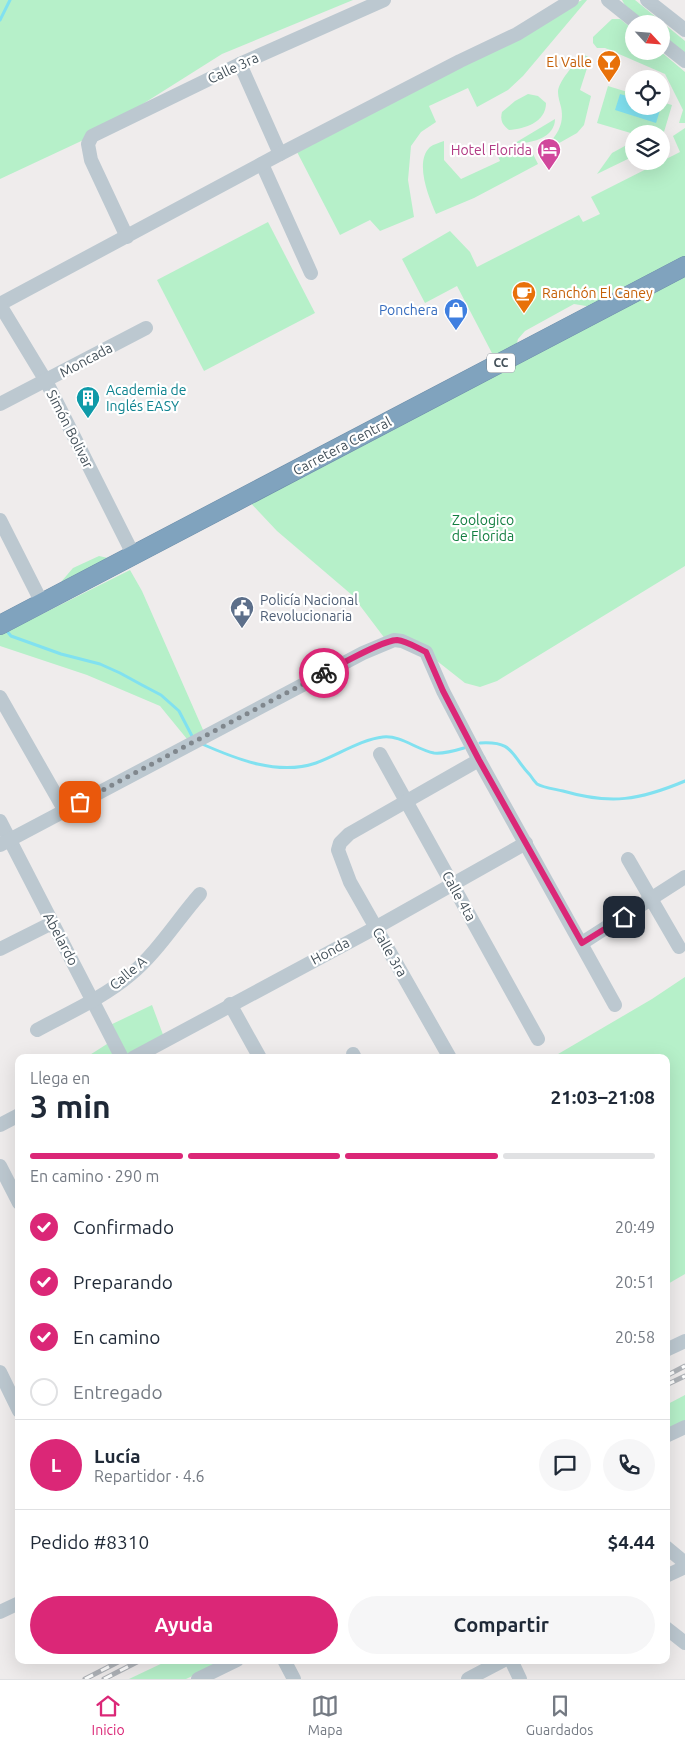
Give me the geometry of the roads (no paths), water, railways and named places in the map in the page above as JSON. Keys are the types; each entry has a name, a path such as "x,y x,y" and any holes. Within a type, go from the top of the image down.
{"highway":[{"name":"Carretera Central","path":"8,622 685,266"}],"street":[{"name":"Calle 3ra","path":"127,237 91,160 88,144 92,136 240,64 384,0"},
{"path":"0,305 280,154 516,34 572,0"},
{"path":"608,0 627,15"},
{"path":"648,0 685,30"},
{"path":"670,49 685,61"},
{"path":"240,64 280,154"},
{"path":"262,164 311,273"},
{"name":"Simón Bolivar","path":"0,305 46,381 134,556"},
{"name":"Moncada","path":"0,404 146,328"},
{"path":"0,520 42,603"},
{"path":"5,843 363,653 394,640 402,641 426,652 443,691 479,760 615,1004"},
{"path":"0,697 65,811"},
{"name":"Calle 4ta","path":"380,754 538,1039"},
{"path":"405,802 479,760"},
{"name":"Calle 3ra","path":"405,802 349,834 340,843 338,850 350,882 448,1054"},
{"name":"Abelardo","path":"0,821 5,843 52,923 120,1054"},
{"name":"Honda","path":"153,1053 230,1004 375,928 526,842"},
{"path":"628,859 679,947"},
{"path":"582,943 685,877"},
{"name":"Calle A","path":"37,1030 114,987 142,964 200,894"},
{"path":"0,948 52,923"},
{"path":"230,1004 258,1054"},
{"path":"0,1125 15,1117"},
{"path":"0,1166 15,1194"},
{"path":"670,1348 685,1341"},
{"path":"0,1372 15,1402"},
{"path":"670,1434 685,1427"},
{"path":"670,1552 685,1565 670,1574"},
{"path":"0,1612 15,1605"},
{"path":"670,1631 685,1643"},
{"path":"198,1679 228,1664"},
{"path":"286,1664 294,1679"},
{"path":"468,1679 496,1664"},
{"path":"513,1664 520,1679"}],"water":[{"path":"620,94 625,95 625,113 615,110"},
{"path":"631,115 658,115 656,123"}],"waterway":[{"path":"0,20 10,0"},
{"path":"6,630 11,636 61,654 100,664 161,695 179,711 193,738"},
{"path":"202,744 243,760 272,767 287,768 302,767 316,763 358,744 383,737 403,740 434,753 445,753 464,748"},
{"path":"480,743 499,744 510,750 537,784 596,798 611,799 639,796 654,793 685,781"}],"railway":[{"path":"670,1374 685,1366"},
{"path":"670,1383 685,1376"},
{"path":"85,1679 114,1664"},
{"path":"104,1679 133,1664"}],"place":[{"name":"El Valle","path":"609,83"},
{"name":"Hotel Florida","path":"549,171"},
{"name":"Ranchón El Caney","path":"524,314"},
{"name":"Ponchera","path":"456,331"},
{"name":"Academia de Inglés EASY","path":"88,419"},
{"name":"Policía Nacional Revolucionaria","path":"242,629"}],"park label":[{"name":"Zoologico de Florida","path":"483,528"}]}
